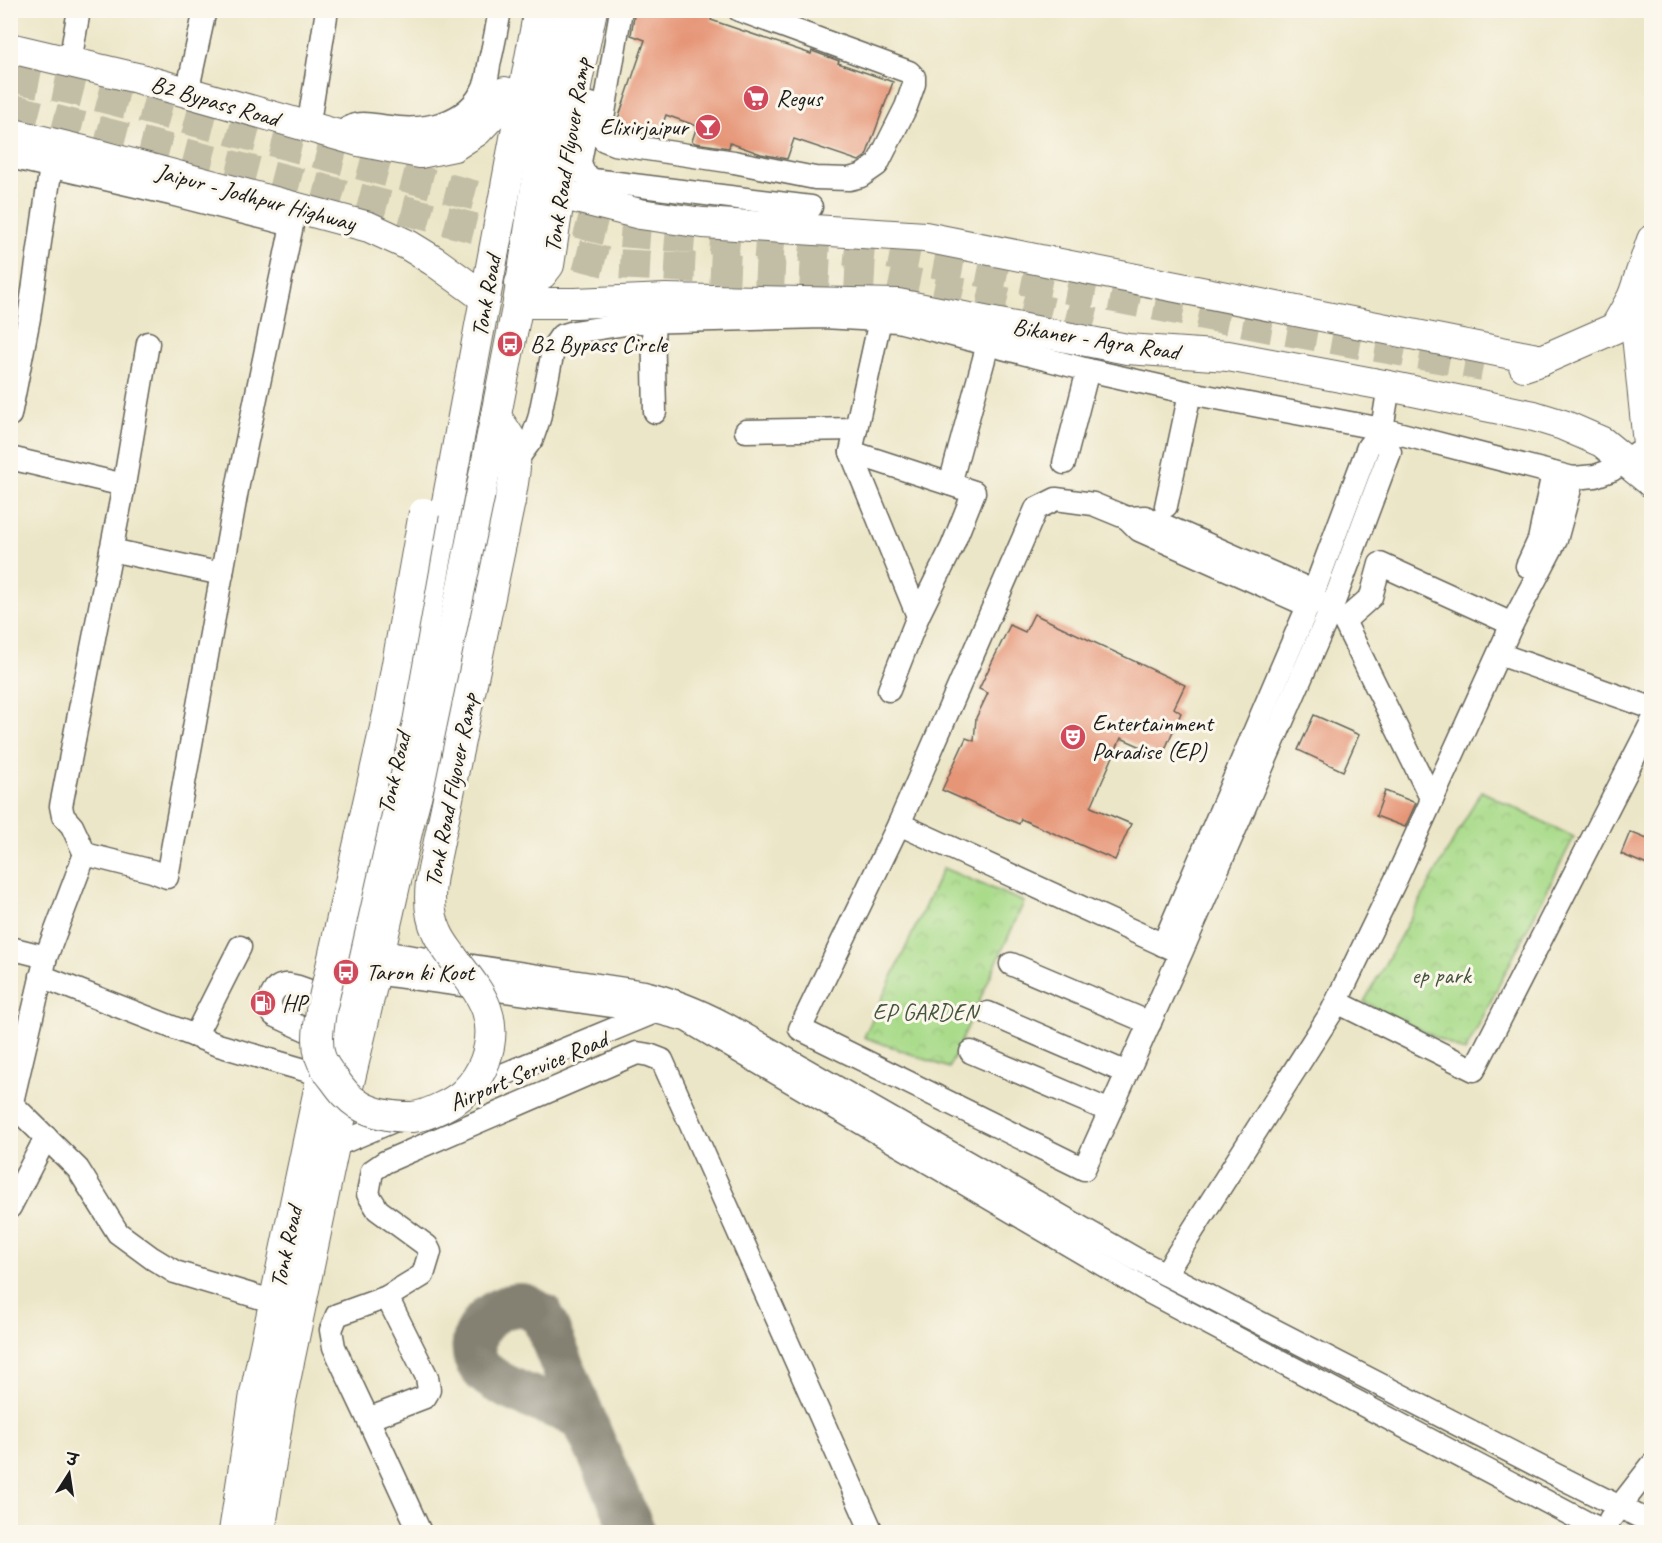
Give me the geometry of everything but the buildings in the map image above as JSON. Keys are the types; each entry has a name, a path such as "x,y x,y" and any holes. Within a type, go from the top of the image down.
{"main road":[{"name":"Tonk Road","path":"234,1533 255,1394 322,1075 402,743 538,10"},
{"name":"Tonk Road","path":"260,1533 280,1405 334,1146 409,823 428,752 496,417 544,137 569,10"},
{"name":"Tonk Road Flyover Ramp","path":"519,293 542,274 549,265 577,81 592,10"},
{"path":"487,284 477,243 505,92 512,19"},
{"name":"B2 Bypass Road","path":"10,48 137,78 308,128 420,153 454,146 477,131 495,112 505,92"},
{"name":"Jaipur - Jodhpur Highway","path":"10,133 369,227 408,245 434,261 487,284"},
{"path":"560,194 640,214 703,223 810,218 925,237 1542,360"},
{"path":"1484,366 1511,370 1542,360 1615,328 1633,296 1652,240"},
{"name":"Bikaner - Agra Road","path":"519,293 575,303 666,299 898,304 1127,349 1228,356 1389,386 1534,416 1636,453"},
{"path":"1633,296 1636,453 1651,483"},
{"path":"1099,324 1228,356"},
{"name":"Tonk Road Flyover Ramp","path":"452,478 433,497 424,513 388,714 321,1011 318,1046 326,1069 343,1093 361,1106 382,1114 414,1117 436,1109 465,1092 485,1063 489,1044 488,1011 482,996 436,931 430,900 433,870 514,475 515,462 511,439 496,417"}],"street":[{"path":"70,62 79,10"},
{"path":"187,93 205,10"},
{"path":"308,128 327,10"},
{"path":"607,10 607,51 601,131 604,140 614,144 734,162 815,178 849,179 861,176 877,165 906,107 914,84 914,77 909,72 739,10"},
{"path":"622,11 607,51 580,162 584,174 594,180 726,197 810,218 815,178"},
{"path":"338,135 350,126 359,124 422,129 447,123 457,117 479,97 512,19"},
{"path":"10,157 292,225 239,479 166,877 152,871 85,854"},
{"path":"726,197 734,162"},
{"path":"10,415 28,318 51,166"},
{"path":"515,462 532,439 539,419 554,346 561,336 639,322 823,317 897,321 1088,370 1190,393 1382,429 1563,476 1595,476 1612,470 1636,453"},
{"path":"880,320 850,452 918,616"},
{"path":"653,321 655,412"},
{"path":"148,343 124,485 61,806 63,816 72,826 85,854 43,966 11,1102 78,1169 118,1233 175,1272 274,1302"},
{"path":"950,484 988,344"},
{"path":"1064,463 1088,370"},
{"path":"1321,603 1298,601 1139,530 1127,518 1093,504 1056,499 1036,509 899,824 800,1029 1084,1169 1150,1023 1172,949 1321,603 1368,447 1382,429 1389,386"},
{"path":"1166,506 1190,393"},
{"path":"746,431 856,429"},
{"path":"850,452 974,492 952,547 918,616 889,690"},
{"path":"10,458 124,485"},
{"path":"1165,1274 1337,1002 1499,654 1507,621 1556,540 1563,476"},
{"path":"111,550 222,574"},
{"path":"1432,800 1344,621 1371,597 1380,564 1507,621"},
{"path":"1499,654 1652,708"},
{"path":"1337,1002 1474,1070 1652,722"},
{"path":"899,824 1172,949"},
{"path":"195,1036 240,947"},
{"path":"10,948 43,966 195,1036 218,1045 322,1075"},
{"path":"378,963 656,1012 686,1020 1151,1293 1603,1532 1619,1506 1652,1465"},
{"path":"378,963 644,992 694,1008 736,1029 1136,1259 1645,1520"},
{"path":"1011,964 1150,1023"},
{"path":"330,1041 274,1015 270,1008 270,997 275,989 282,985 291,985 339,1002"},
{"path":"334,1146 656,1012"},
{"path":"988,1013 1127,1074"},
{"name":"Airport Service Road","path":"420,1533 334,1347 331,1330 337,1316 387,1297 423,1275 430,1252 427,1246 378,1210 368,1194 372,1171 385,1162 637,1053 662,1060 872,1533"},
{"path":"971,1053 1110,1111"},
{"path":"10,1207 46,1137"},
{"path":"368,1419 425,1397 429,1390 427,1377 387,1297"}],"green space":[{"name":"ep park","path":"1481,791 1574,837 1465,1052 1364,1002"},
{"name":"EP GARDEN","path":"943,868 1024,902 949,1068 864,1037"}],"taxiway":[{"path":"597,1450 585,1424 579,1417 499,1383 480,1367 475,1356 474,1345 481,1325 489,1317 499,1310 521,1305 542,1315 597,1450 634,1532"}],"tunnel":[{"path":"10,77 69,89 608,231 888,254 1271,328 1483,366"},
{"path":"10,108 613,264 886,277 1099,324"}],"place":[{"name":"Regus","path":"756,98"},
{"name":"Elixirjaipur","path":"708,127"},
{"name":"B2 Bypass Circle","path":"510,344"},
{"name":"Entertainment Paradise (EP)","path":"1073,737"},
{"name":"Taron ki Koot","path":"346,972"},
{"name":"HP","path":"263,1003"}]}
